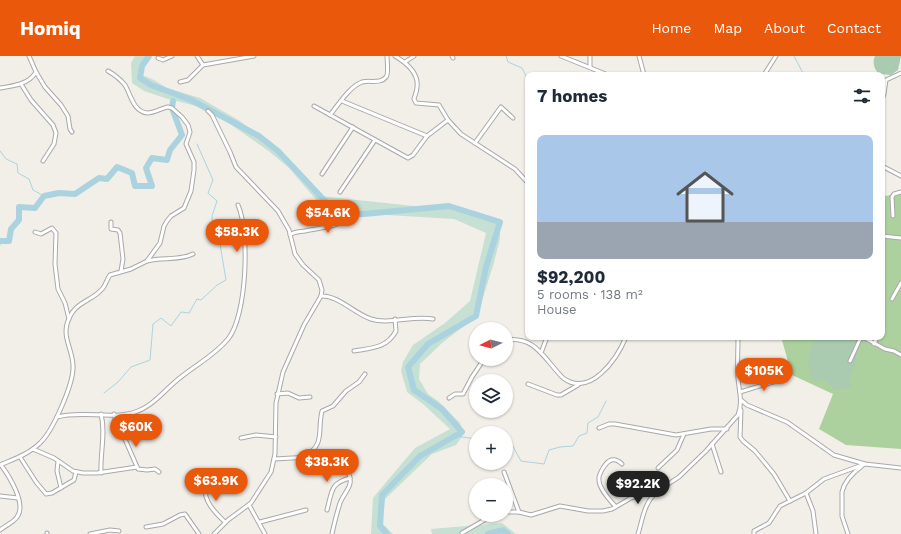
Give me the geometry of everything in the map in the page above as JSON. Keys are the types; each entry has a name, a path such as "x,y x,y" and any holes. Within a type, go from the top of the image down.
{"street":[{"path":"29,56 45,87 68,116 70,129 72,132"},
{"path":"158,58 163,60 172,56"},
{"path":"197,56 203,65"},
{"path":"180,82 192,77 203,65 254,56"},
{"path":"330,115 356,85 365,81 381,81 388,75 387,56"},
{"path":"395,56 410,68 417,82 414,101 419,104 439,105 448,120 461,134 515,169 525,180"},
{"path":"404,62 414,56"},
{"path":"561,56 601,72"},
{"path":"590,56 590,67"},
{"path":"639,56 643,72"},
{"path":"766,72 776,56"},
{"path":"108,71 115,75 124,85 135,105 140,110 147,113 168,107 172,108 188,125 190,132 186,144 194,162 194,180 184,208 171,216 167,221 164,226 160,243 147,261"},
{"path":"0,88 22,84 30,80 36,72"},
{"path":"885,87 886,80 901,73"},
{"path":"22,84 32,100 53,125 56,133 54,144 43,161"},
{"path":"342,101 427,136"},
{"path":"314,106 408,158 413,156 427,136 448,120"},
{"path":"475,143 501,107 513,118"},
{"path":"208,111 212,115 236,167 278,211 290,235 295,254 321,283 321,296 304,325 288,359 277,394 275,409 276,436 274,459 267,479 249,505 225,522 214,534"},
{"path":"322,174 353,127"},
{"path":"340,192 375,140"},
{"path":"885,168 901,176"},
{"path":"893,216 892,197 894,194 901,192"},
{"path":"56,417 68,415 130,413 145,407 159,397 180,377 209,356 229,338 238,319 245,274 242,225 238,205"},
{"path":"290,235 296,232 318,229 336,224 352,215"},
{"path":"111,222 111,229 118,230 120,233 123,259 121,271"},
{"path":"34,232 41,234 52,228 56,233 55,264 58,288 69,319"},
{"path":"885,236 901,238"},
{"path":"0,530 17,517 20,511 18,498 10,479 1,465 33,449 48,434 66,393 74,368 66,334 69,319 77,306 102,289 110,275 147,261 156,259 174,259 193,254"},
{"path":"892,299 901,283"},
{"path":"321,296 332,298 369,319 379,321 423,317 433,319"},
{"path":"354,351 375,348 388,342 396,331 395,319"},
{"path":"513,340 520,339 533,344 563,378 578,385"},
{"path":"541,353 546,340"},
{"path":"528,384 561,395 578,385 586,383 608,366 619,352 625,340"},
{"path":"738,340 738,369 741,400 740,437 774,474 790,501"},
{"path":"850,361 860,340"},
{"path":"867,340 901,355"},
{"path":"874,344 876,340"},
{"path":"449,398 455,394 463,394 479,366"},
{"path":"304,457 312,453 317,446 322,412 333,406 346,391 359,382 365,374"},
{"path":"740,392 783,379"},
{"path":"277,394 288,393 299,398 310,397"},
{"path":"741,400 747,405 786,422 827,452 865,464 901,468"},
{"path":"638,534 646,505 653,495 679,477 735,421 741,409"},
{"path":"101,414 104,432 100,455 101,473"},
{"path":"114,414 117,427 124,437 136,467"},
{"path":"599,428 609,424 615,424 666,435 684,434 711,429 727,429"},
{"path":"658,468 677,450 684,434"},
{"path":"241,438 256,435 276,436"},
{"path":"712,444 721,472"},
{"path":"33,449 58,460 76,472 92,474 136,467 142,470 157,469 159,472"},
{"path":"20,456 44,492 49,494 74,480 76,472"},
{"path":"274,459 304,457 319,459 346,470 350,474 349,489 340,502 332,534"},
{"path":"615,506 599,483 598,478 606,463 610,460 614,459 622,464"},
{"path":"58,460 57,471 61,488"},
{"path":"754,534 754,531 769,523 780,506 806,493 824,479 865,464"},
{"path":"848,534 842,516 843,488 852,476 865,464"},
{"path":"504,472 519,512"},
{"path":"327,510 333,487 339,482 350,478"},
{"path":"209,479 205,490 206,497 213,511 225,522"},
{"path":"513,512 531,515 560,506 588,511 603,511 631,498 659,490"},
{"path":"806,493 813,511 816,534"},
{"path":"0,496 18,498"},
{"path":"249,505 260,522 265,534"},
{"path":"260,522 306,510"},
{"path":"146,527 163,524 185,514 199,534"},
{"path":"462,533 481,522"},
{"path":"90,534 110,530 119,531"}],"green space":[{"path":"135,56 150,56 144,63 140,74 167,88 200,98 240,121 270,145 289,163 319,196 414,206 450,206 500,220 500,239 477,316 442,343 420,364 419,379 428,394 438,401 460,423 463,435 456,445 432,454 385,499 382,523 393,534 371,534 373,498 415,448 450,429 423,404 407,392 401,371 403,362 413,345 445,323 470,301 486,233 454,219 353,213 330,216 289,168 270,152 209,109 168,99 144,91 132,83 131,63"},
{"path":"875,56 901,56 898,70 891,75 885,74 885,72 878,72 874,65"},
{"path":"901,192 901,449 846,445 819,429 833,394 792,375 782,340 885,340 885,196"},
{"path":"814,340 858,340 857,358 849,377 851,384 848,389 835,390 825,380 814,381 808,366 810,350"},
{"path":"502,523 516,534 432,534 431,529"}],"waterway":[{"path":"149,56 142,66 140,78 151,85 189,99 259,136 278,151 325,201 341,214 364,214 449,206 500,222 486,267 476,316 428,344 408,367 414,390 442,409 462,432 420,456 382,495 380,526 387,534"},
{"path":"506,56 508,62 522,68 525,74"},
{"path":"794,56 802,72"},
{"path":"0,241 9,241 11,229 19,220 19,207 35,208 44,196 59,193 75,194 99,178 107,179 117,167 132,173 135,186 152,186 146,168 152,158 167,160 170,150 182,135 172,108 173,101"},
{"path":"104,393 118,382 131,367 150,360 153,324 161,318 171,326 181,312 189,313 197,299 201,300 217,285 226,280 220,244 213,233 212,216 217,201 208,193 213,180 197,144"},
{"path":"0,151 6,159 17,164 18,173 29,179 33,190 44,196"},
{"path":"0,245 1,241"},
{"path":"513,447 521,461 544,464 549,450 573,446 579,436 587,433 588,423 598,417 606,401"},
{"path":"456,436 469,438"},
{"path":"488,534 503,530 508,534"}]}
